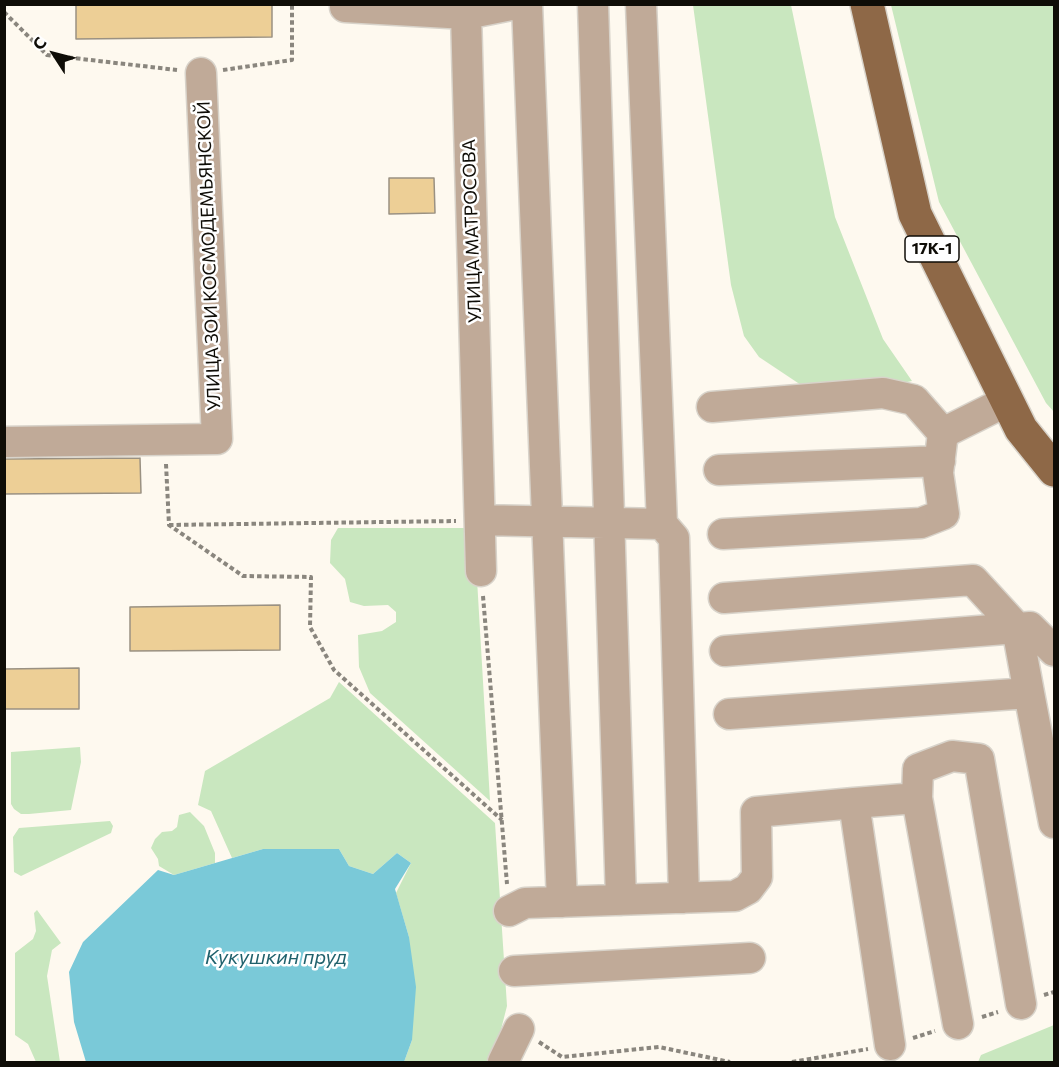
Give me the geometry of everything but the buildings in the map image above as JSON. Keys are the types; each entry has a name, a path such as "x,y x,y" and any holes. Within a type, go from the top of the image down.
{"main road":[{"name":"17К-1","path":"867,4 915,214 1021,429 1054,470"}],"street":[{"path":"345,4 345,7 466,10 516,4"},
{"path":"527,4 562,902"},
{"path":"592,4 621,900"},
{"path":"641,4 662,524 674,538 684,898"},
{"name":"УЛИЦА МАТРОСОВА","path":"466,10 481,571"},
{"name":"УЛИЦА ЗОИ КОСМОДЕМЬЯНСКОЙ","path":"165,440 217,439 201,73"},
{"path":"712,407 883,393 914,400 941,447 938,473 944,514 921,523 723,534"},
{"path":"719,470 941,447 1007,401"},
{"path":"4,442 165,440"},
{"path":"480,520 662,524"},
{"path":"724,598 973,580 1017,628 1054,823"},
{"path":"725,651 1030,627 1054,651"},
{"path":"729,714 1029,693"},
{"path":"958,1024 917,798 918,769 952,756 979,759 1021,1004"},
{"path":"509,911 525,903 735,896 748,889 758,877 756,812 917,798"},
{"path":"854,803 890,1045"},
{"path":"514,971 750,958"},
{"path":"503,1062 519,1029"}],"path":[{"path":"4,12 47,55 201,73 292,60 292,4"},
{"path":"165,440 169,525"},
{"path":"169,525 480,520"},
{"path":"169,525 243,576 311,577 310,627 334,669 502,820"},
{"path":"481,571 509,911"},
{"path":"792,1062 890,1045 1054,992"},
{"path":"519,1029 562,1057 659,1047 730,1062"}],"green space":[{"path":"693,5 791,5 835,217 883,339 912,381 850,394 801,385 759,357 744,336 731,285"},
{"path":"891,5 1054,5 1054,412 1046,403 939,202"},
{"path":"338,528 474,528 490,801 370,693 359,667 358,635 382,631 396,622 396,612 388,605 364,606 350,602 345,579 330,563 331,540"},
{"path":"339,682 495,823 507,1006 496,1049 490,1062 404,1062 412,1040 409,937 396,893 411,863 397,853 373,874 349,866 339,849 263,849 232,858 211,811 198,805 205,771 330,698"},
{"path":"80,747 81,762 71,810 21,814 14,809 11,804 11,752"},
{"path":"190,812 204,826 215,853 215,863 174,875 159,866 158,859 151,848 155,839 162,832 172,831 177,827 179,815"},
{"path":"110,821 113,826 111,833 21,876 14,872 13,837 19,828"},
{"path":"37,910 61,943 52,950 47,976 60,1062 36,1062 28,1044 15,1035 15,953 33,939 36,931 34,913"},
{"path":"1054,1025 1054,1062 978,1062 981,1055"}],"water":[{"name":"Кукушкин пруд","path":"263,849 339,849 349,866 373,874 397,853 411,863 395,889 409,937 416,987 412,1040 404,1062 86,1062 74,1022 69,972 83,942 158,870 174,875"}]}
